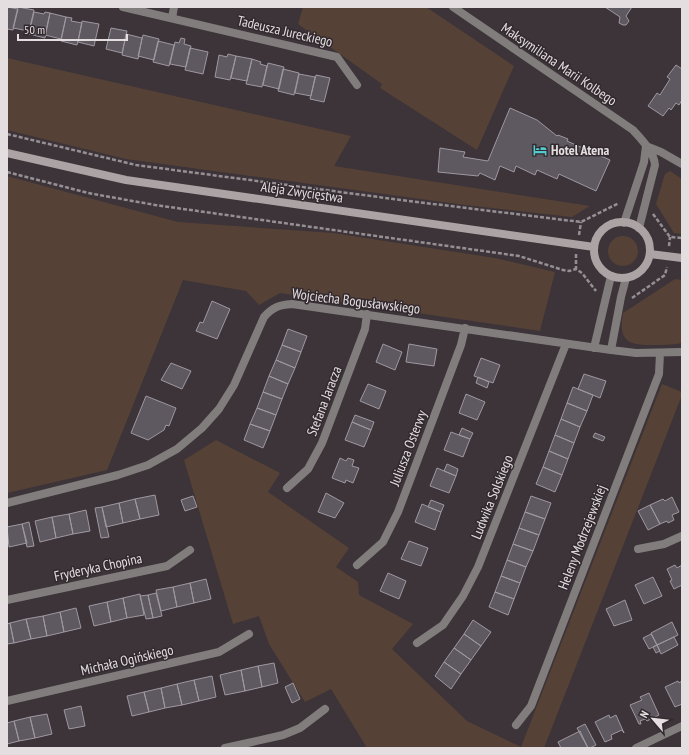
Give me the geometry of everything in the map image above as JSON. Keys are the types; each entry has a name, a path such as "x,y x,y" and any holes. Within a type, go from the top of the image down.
{"main road":[{"name":"Aleja Zwycięstwa","path":"7,153 126,180 594,247"},
{"path":"615,223 624,223 639,228 648,241 650,254 646,265 641,271 626,278 611,276 598,265 594,247 601,233 607,227 615,223"},
{"path":"650,254 682,258"}],"street":[{"name":"Tadeusza Jureckiego","path":"123,7 337,57 356,85"},
{"path":"172,18 174,7"},
{"name":"Maksymiliana Marii Kolbego","path":"453,7 633,130 654,156 655,165 639,228"},
{"path":"624,223 644,162 646,146"},
{"name":"Maksymiliana Marii Kolbego","path":"646,146 661,152 682,164"},
{"path":"594,348 611,276"},
{"path":"611,350 626,278"},
{"name":"Wojciecha Bogusławskiego","path":"7,503 118,475 148,465 177,449 202,428 219,409 234,385 258,328 272,308 280,305 292,304 368,314 611,350 660,353 682,352"},
{"name":"Stefana Jaracza","path":"287,488 308,469 322,443 365,329 368,314"},
{"name":"Juliusza Osterwy","path":"357,565 383,542 398,512 461,345 465,328"},
{"name":"Ludwika Solskiego","path":"417,643 443,625 463,596 478,567 566,344"},
{"name":"Heleny Modrzejewskiej","path":"516,724 531,706 659,374 660,353"},
{"path":"638,549 664,544 682,536"},
{"name":"Fryderyka Chopina","path":"7,600 167,566 190,550"},
{"name":"Michała Ogińskiego","path":"7,701 219,652 249,634"},
{"path":"225,748 288,733 300,728 325,709"},
{"path":"636,748 682,726"}],"path":[{"path":"7,134 136,164 393,199 581,222 621,203 630,204"},
{"path":"7,172 88,193 154,204 519,256 564,270 569,271 576,269 582,273 597,292 606,294"},
{"path":"621,297 630,299 665,275 670,237 652,212 643,209"},
{"path":"670,237 682,238"}],"shaded area":[{"path":"303,7 426,7 514,66 477,150 380,88 382,84 298,24"},
{"path":"7,58 351,136 334,166 590,206 572,217 465,205 126,159 7,130"},
{"path":"670,171 682,179 682,234 674,233 656,204 665,174"},
{"path":"7,176 178,222 333,233 495,258 555,272 540,331 280,293 259,305 246,291 183,280 107,470 7,493"},
{"path":"623,236 629,237 637,245 637,257 629,265 623,266 617,265 609,257 608,251 609,245 617,237"},
{"path":"675,279 682,280 682,343 668,345 645,345 631,343 624,336 622,330 623,313"},
{"path":"662,384 682,392 682,395 544,748 367,748 331,689 305,702 269,644 259,616 233,624 184,460 216,440 280,473 268,492 349,548 336,567 358,582 359,595 413,624 392,649 467,721 521,747"}],"building":[{"path":"7,7 18,9 13,30 7,29"},
{"path":"18,7 34,10 29,31 13,28"},
{"path":"605,7 632,7 626,16 629,21 626,25 619,23 620,17"},
{"path":"34,12 44,14 45,12 50,13 45,38 29,34"},
{"path":"50,13 66,17 61,39 45,35"},
{"path":"66,17 72,18 71,21 82,23 77,45 61,41"},
{"path":"82,21 99,24 94,46 78,42"},
{"path":"111,28 127,31 122,53 106,49"},
{"path":"126,34 142,38 138,59 122,55"},
{"path":"143,35 159,39 154,60 138,56"},
{"path":"181,38 185,39 184,44 191,46 186,67 170,64 175,42 179,43"},
{"path":"158,41 174,45 169,66 153,62"},
{"path":"190,48 208,52 203,74 185,70"},
{"path":"228,54 236,56 230,80 215,77 219,55 227,57"},
{"path":"236,56 252,59 247,81 231,78"},
{"path":"252,59 267,66 262,87 246,84"},
{"path":"268,63 284,67 279,89 263,85"},
{"path":"676,65 682,69 682,100 679,105 676,103 671,110 669,108 663,116 648,106 657,93 660,95 670,79 667,77"},
{"path":"283,69 299,73 294,95 278,91"},
{"path":"299,74 315,77 311,96 295,93"},
{"path":"316,75 330,78 324,102 310,99"},
{"name":"Hotel Atena","path":"510,108 537,120 557,136 558,135 568,139 567,141 610,160 596,191 559,174 557,179 537,170 535,175 516,166 514,172 500,166 495,180 480,173 478,176 438,172 440,148 465,152 463,157 488,161"},
{"path":"212,301 230,309 217,339 196,331 200,322 203,323"},
{"path":"288,329 307,336 301,352 282,345"},
{"path":"383,344 402,352 395,370 376,362"},
{"path":"409,344 437,349 434,366 406,362"},
{"path":"282,345 301,352 295,368 276,360"},
{"path":"481,358 500,365 493,383 474,376"},
{"path":"276,360 295,368 288,384 269,376"},
{"path":"171,363 191,371 182,389 161,380"},
{"path":"584,374 606,381 600,398 578,389"},
{"path":"269,376 288,384 282,399 263,392"},
{"path":"478,377 489,382 487,388 476,383"},
{"path":"368,384 386,391 379,409 360,401"},
{"path":"573,387 593,395 587,411 567,403"},
{"path":"263,392 282,399 276,415 257,408"},
{"path":"466,394 485,402 477,420 459,413"},
{"path":"146,396 176,408 169,426 166,425 164,430 148,440 131,433"},
{"path":"567,403 587,411 580,427 561,419"},
{"path":"257,408 276,415 270,431 250,424"},
{"path":"355,415 374,422 371,430 352,422"},
{"path":"561,419 580,427 574,443 555,435"},
{"path":"352,422 371,430 364,447 345,440"},
{"path":"250,424 270,431 263,448 244,440"},
{"path":"462,428 473,433 470,439 459,435"},
{"path":"451,432 470,439 463,457 444,450"},
{"path":"595,433 605,437 603,441 593,437"},
{"path":"555,435 574,443 568,459 549,451"},
{"path":"549,451 568,459 562,475 543,467"},
{"path":"340,458 346,461 348,458 354,460 352,466 359,468 353,483 346,480 345,483 332,478"},
{"path":"447,464 458,469 456,476 444,471"},
{"path":"543,467 562,475 555,492 536,484"},
{"path":"437,468 456,476 449,493 430,486"},
{"path":"326,493 344,503 335,518 318,512"},
{"path":"155,495 159,515 140,519 135,499"},
{"path":"193,496 197,507 185,511 181,500"},
{"path":"531,496 551,503 545,519 525,512"},
{"path":"672,497 679,512 672,515 674,520 668,523 667,521 660,524 650,505 663,499 665,501"},
{"path":"135,499 140,519 123,523 119,503"},
{"path":"431,500 444,505 441,512 428,507"},
{"path":"119,503 123,523 106,527 102,507"},
{"path":"422,504 441,512 435,530 415,522"},
{"path":"650,505 660,524 648,530 638,511"},
{"path":"102,507 109,537 101,538 95,508"},
{"path":"86,510 90,531 73,534 69,514"},
{"path":"525,512 545,519 539,535 519,528"},
{"path":"69,514 73,534 56,538 52,517"},
{"path":"52,517 56,538 40,542 35,521"},
{"path":"29,522 34,546 27,547 22,524"},
{"path":"22,524 27,543 9,547 7,527"},
{"path":"519,528 539,535 533,551 513,544"},
{"path":"409,541 428,548 421,566 401,559"},
{"path":"513,544 533,551 526,567 507,560"},
{"path":"507,560 526,567 520,583 501,576"},
{"path":"675,565 677,568 682,565 682,585 674,589 667,569"},
{"path":"388,573 406,581 399,599 380,591"},
{"path":"501,576 520,583 514,599 495,592"},
{"path":"653,577 662,596 644,604 635,585"},
{"path":"206,579 211,599 194,603 190,583"},
{"path":"190,583 194,603 177,607 173,587"},
{"path":"173,587 177,607 161,611 156,590"},
{"path":"495,592 514,599 508,615 489,607"},
{"path":"156,593 162,616 153,618 148,595"},
{"path":"140,594 144,615 127,618 123,598"},
{"path":"148,595 153,618 146,619 140,596"},
{"path":"123,598 127,618 111,622 107,602"},
{"path":"625,600 632,620 614,626 606,609"},
{"path":"107,602 111,622 94,626 89,606"},
{"path":"76,608 81,628 64,632 60,612"},
{"path":"60,612 64,632 47,636 43,616"},
{"path":"43,616 47,636 31,639 26,619"},
{"path":"26,619 31,639 14,643 10,623"},
{"path":"473,620 491,632 481,646 464,634"},
{"path":"672,622 678,635 657,645 651,633"},
{"path":"10,623 14,643 7,644 7,624"},
{"path":"464,634 481,646 471,660 454,648"},
{"path":"651,634 657,645 649,649 643,638"},
{"path":"674,637 678,645 661,654 657,645"},
{"path":"657,645 660,651 656,653 653,647"},
{"path":"454,648 471,660 461,674 444,662"},
{"path":"444,662 461,674 451,689 435,676"},
{"path":"274,663 278,683 262,687 258,666"},
{"path":"258,666 262,687 245,691 241,670"},
{"path":"241,670 245,691 225,695 220,675"},
{"path":"212,676 216,697 199,701 194,680"},
{"path":"194,680 199,701 182,705 177,684"},
{"path":"678,681 679,683 682,681 682,704 675,707 665,687"},
{"path":"293,683 300,699 292,703 285,687"},
{"path":"177,684 182,705 165,708 161,688"},
{"path":"161,688 165,708 149,712 144,692"},
{"path":"144,692 149,712 132,716 127,696"},
{"path":"649,693 659,715 647,721 645,719 640,721 641,724 639,724 630,705 642,700 640,697"},
{"path":"81,706 85,726 69,729 64,710"},
{"path":"47,714 52,734 35,738 30,717"},
{"path":"609,715 610,718 616,715 624,733 622,730 611,735 612,739 605,742 595,722"},
{"path":"30,717 35,738 19,741 14,721"},
{"path":"14,721 19,741 7,744 7,723"},
{"path":"585,724 596,745 590,748 588,748 577,728"},
{"path":"580,731 588,748 561,748 558,742"}],"place":[{"name":"Hotel Atena","path":"540,150"}]}
